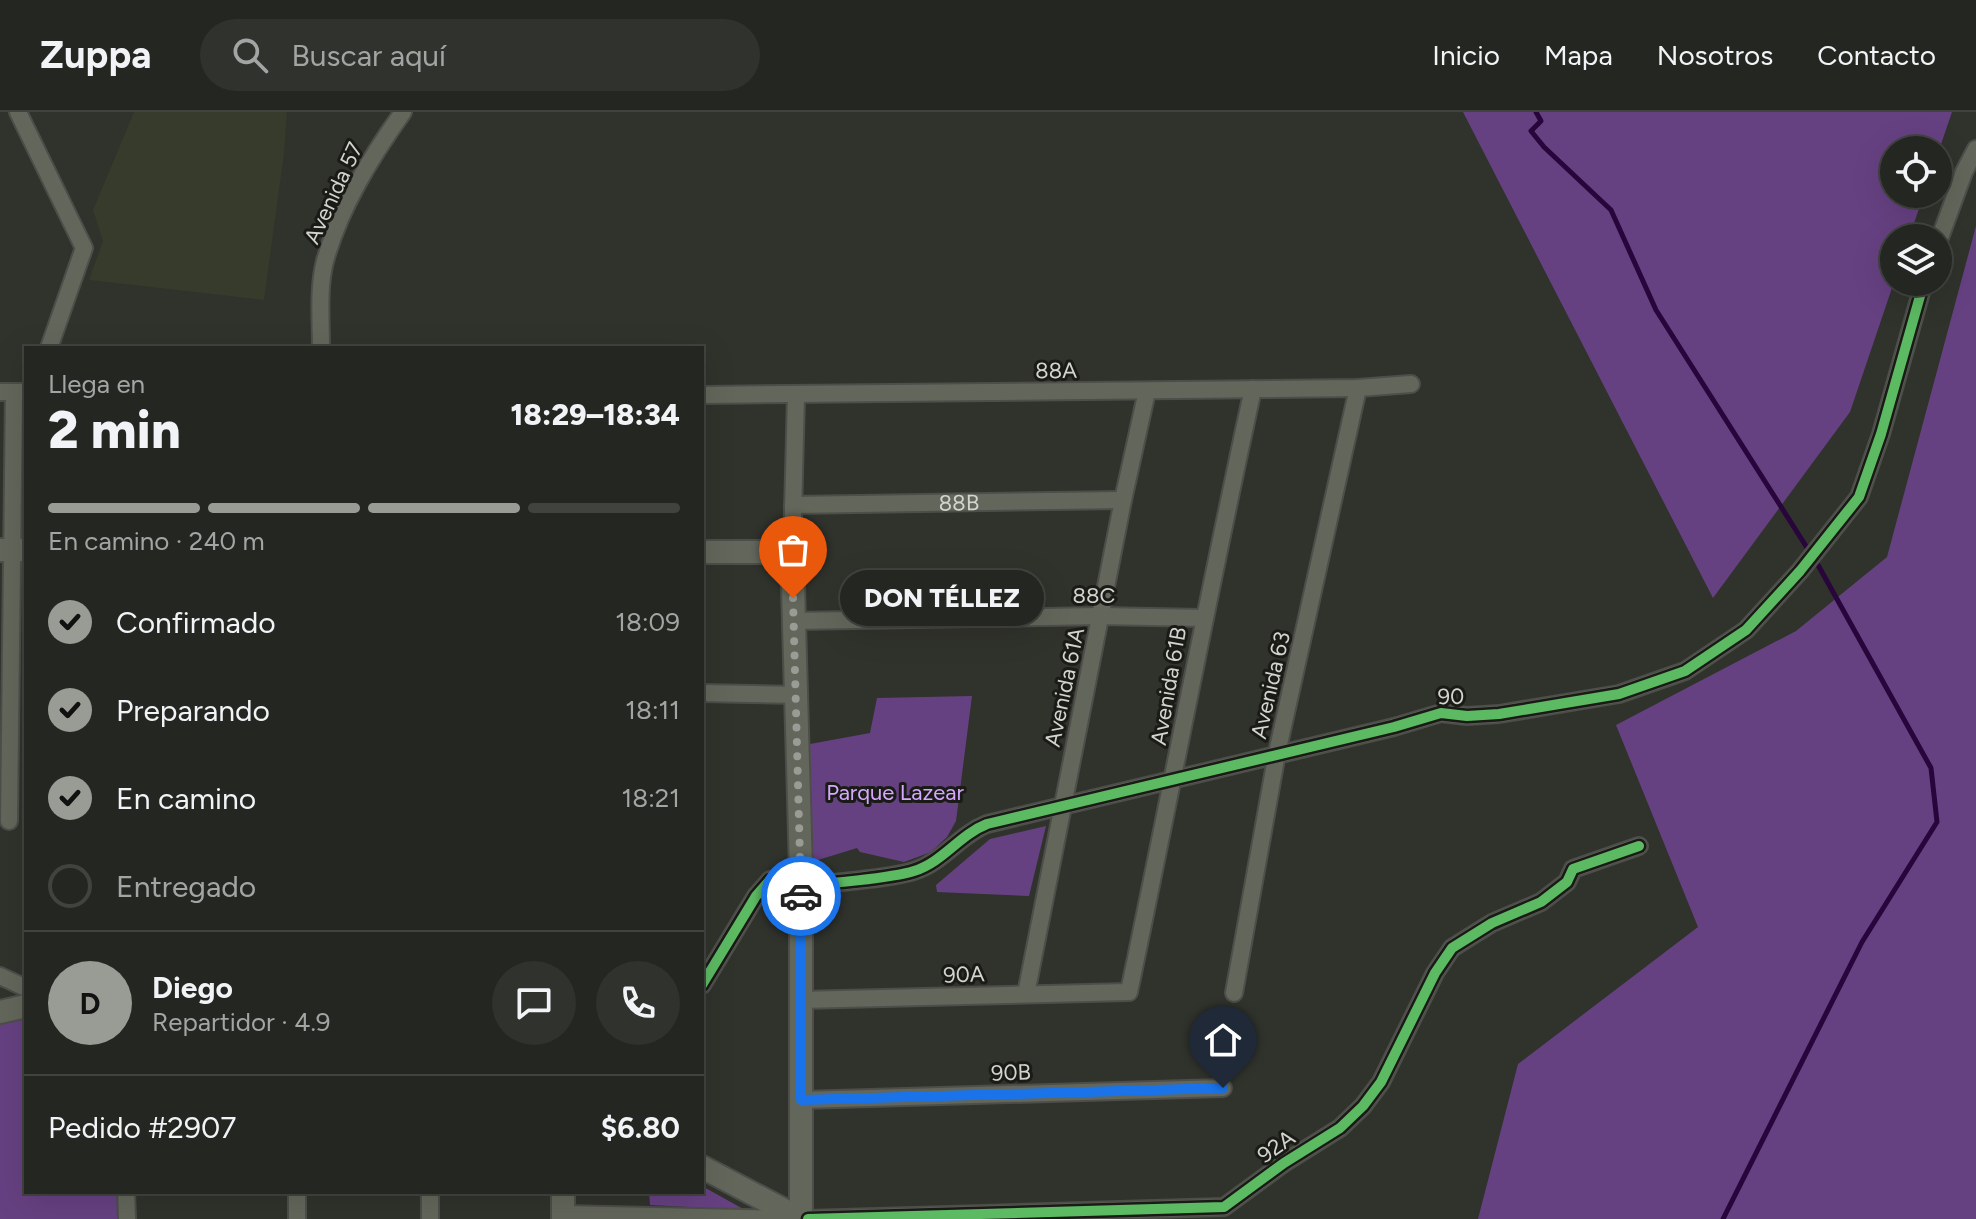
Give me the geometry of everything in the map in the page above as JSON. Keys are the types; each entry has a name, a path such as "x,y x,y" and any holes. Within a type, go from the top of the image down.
{"street":[{"path":"18,112 84,248 50,346"},
{"name":"Avenida 57","path":"321,346 325,263 340,221 373,155 403,112"},
{"path":"1945,224 1976,149"},
{"name":"90","path":"704,982 756,896 770,880 787,878 802,883 915,871 947,853 958,840 973,830 1062,806 1441,713 1467,716 1499,714 1619,694 1685,671 1746,630 1800,571 1859,497 1881,434 1920,296"},
{"name":"88A","path":"704,395 1358,388 1411,384"},
{"name":"Avenida 63","path":"1234,993 1277,753 1358,388"},
{"name":"Avenida 61B","path":"1129,992 1203,618 1253,389"},
{"name":"Avenida 61A","path":"1026,994 1147,391"},
{"path":"12,821 13,392"},
{"path":"704,1168 801,1219 802,883 792,552 796,396"},
{"name":"88B","path":"793,505 1123,500"},
{"path":"704,552 792,552"},
{"name":"88C","path":"794,621 1101,616 1203,618"},
{"path":"704,693 796,695"},
{"name":"92A","path":"808,1219 1224,1213 1284,1163 1340,1128 1363,1106 1381,1082 1435,973 1452,948 1492,923 1541,902 1567,882 1573,869 1639,846"},
{"path":"0,976 24,987"},
{"name":"90A","path":"800,1000 1129,992"},
{"path":"0,1012 24,1006"},
{"name":"90B","path":"801,1100 1223,1088"},
{"path":"126,1194 127,1219"},
{"path":"297,1194 297,1219"},
{"path":"430,1194 430,1219"},
{"path":"563,1208 792,1219"}],"shaded area":[{"path":"134,112 287,112 264,300 89,280 103,241 93,210"}],"green space":[{"path":"1463,112 1952,112 1944,136 1880,136 1880,208 1919,208 1914,224 1880,224 1880,296 1889,296 1850,412 1713,598"},
{"path":"1976,226 1976,1219 1478,1219 1518,1064 1698,927 1616,725 1796,631 1887,557"},
{"name":"Parque Lazear","path":"972,696 956,821 947,837 931,852 904,862 860,852 857,848 805,864 810,744 870,733 877,698"},
{"path":"1046,826 1029,896 937,892 936,885 990,839"},
{"path":"24,1006 24,1194 126,1194 127,1219 0,1219 0,1012"},
{"path":"704,1187 745,1210 650,1205 649,1194 704,1194"}],"waterway":[{"path":"1536,112 1541,121 1531,131 1611,210 1656,310 1818,565 1931,768 1937,822 1862,942 1723,1219"}],"cycle path":[{"path":"704,982 756,896 770,880 824,883 914,871 934,861 987,824 1394,727 1441,713 1467,716 1499,714 1619,694 1685,671 1746,630 1800,571 1859,497 1881,434 1920,296"},
{"path":"808,1219 1224,1207 1284,1163 1340,1128 1363,1106 1381,1082 1435,973 1452,948 1492,923 1541,902 1567,882 1573,869 1639,846"}],"way so far":[{"path":"793,598 801,896"}],"place":[{"name":"DON TÉLLEZ","path":"793,598"}],"route":[{"path":"801,896 801,1100 1223,1088"}]}
